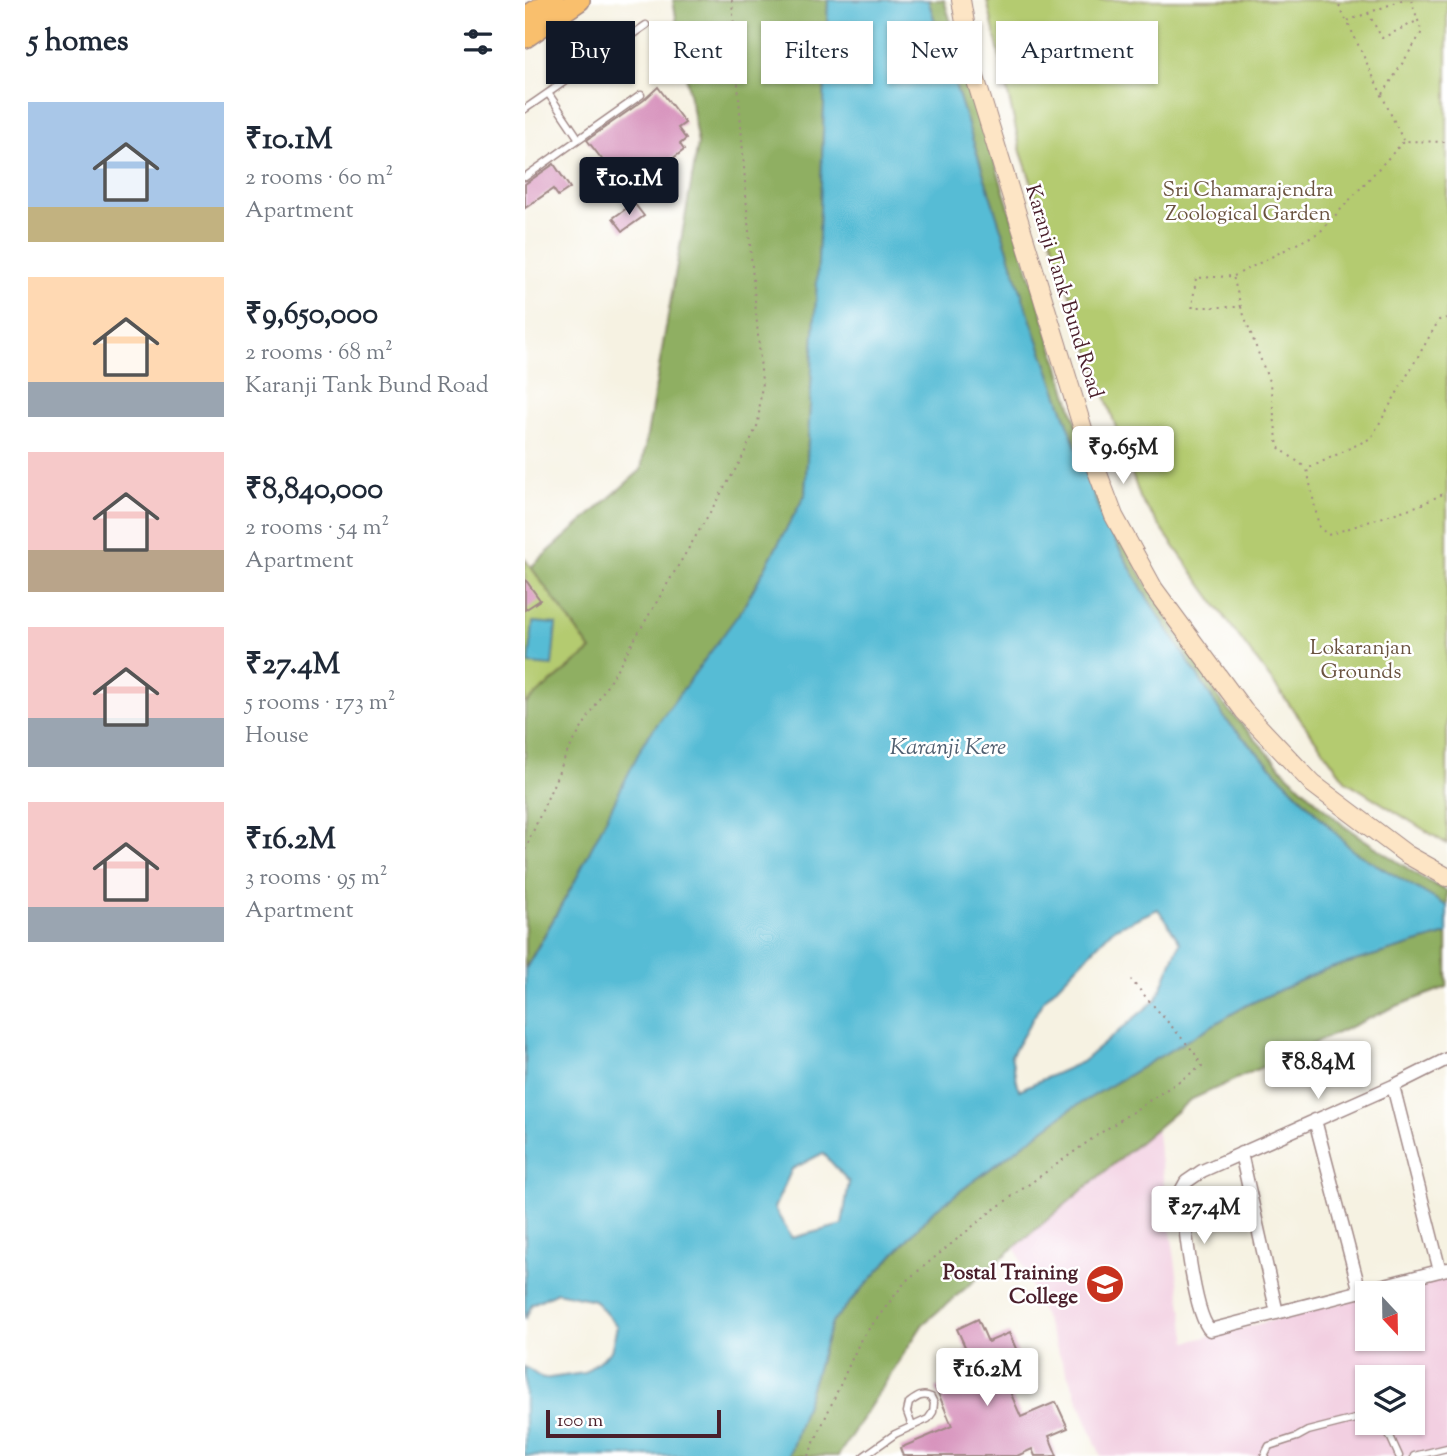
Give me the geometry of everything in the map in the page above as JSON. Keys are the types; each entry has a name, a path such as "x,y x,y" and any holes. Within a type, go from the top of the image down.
{"main road":[{"path":"525,18 553,0"},
{"path":"525,37 579,0"}],"street":[{"name":"Karanji Tank Bund Road","path":"961,0 974,74 1091,455 1114,516 1154,589 1244,711 1313,784 1406,854 1447,877"},
{"path":"1355,1293 1210,1330 1202,1314 1188,1252 1182,1187 1202,1171 1393,1086 1447,1059"},
{"path":"1393,1086 1444,1270 1402,1281"},
{"path":"1315,1121 1357,1281"},
{"path":"1241,1153 1277,1313"}],"lane":[{"path":"525,109 646,25"},
{"path":"548,93 579,139"},
{"path":"525,177 641,95"},
{"path":"865,1456 928,1419 933,1412 934,1403 931,1397 925,1394 917,1396 909,1403 907,1412 912,1426"},
{"path":"1264,1456 1269,1446 1307,1431 1355,1419"},
{"path":"1389,1435 1399,1456"},
{"path":"1414,1456 1447,1448"}],"path":[{"path":"525,850 567,753 741,460 758,424 762,382 732,0"},
{"path":"1336,0 1404,141"},
{"path":"1347,21 1402,0"},
{"path":"1382,95 1422,32 1411,0"},
{"path":"1368,13 1382,38 1418,20"},
{"path":"1241,307 1192,307 1196,278 1233,276 1320,232 1404,141 1447,142"},
{"path":"1233,276 1241,307 1271,384 1278,447 1307,469 1319,527 1328,535 1420,505 1447,492"},
{"path":"1307,469 1371,438 1439,320 1447,318"},
{"path":"808,1456 861,1339 906,1281 989,1213 1096,1136 1202,1066 1194,1052 1131,980"}],"shaded area":[{"name":"Postal Training College","path":"1156,1128 1187,1342 1355,1299 1355,1351 1425,1351 1425,1281 1447,1276 1447,1456 1101,1456 1015,1246"}],"green space":[{"path":"673,0 828,0 827,21 761,21 761,84 825,84 805,495 743,608 575,881 525,969 525,704 591,650 531,567 641,470 698,144 688,84 747,84 747,21 677,21"},
{"path":"928,0 944,0 951,21 935,21"},
{"name":"Sri Chamarajendra Zoological Garden","path":"987,0 1447,0 1447,844 1346,781 1141,500 1021,152 1006,84 1158,84 1158,21 996,21 996,40"},
{"path":"955,84 970,84 1104,511 1151,591 1222,703 1288,775 1344,826 1425,880 1447,891 1447,906 1353,851 1226,720 1146,596 1101,516 1025,304"},
{"path":"525,559 591,650 525,704"},
{"path":"1447,934 1447,987 1394,1007 1190,1100 923,1324 838,1456 789,1456 832,1322 932,1212 1071,1109 1247,1005 1324,970"}],"water":[{"name":"Karanji Kere","path":"828,0 928,0 935,21 887,21 887,84 955,84 1025,304 1101,516 1146,596 1226,720 1353,851 1447,906 1447,934 1324,970 1247,1005 1071,1109 932,1212 832,1322 789,1456 525,1456 525,1367 543,1379 584,1373 611,1351 617,1326 594,1300 557,1292 532,1304 525,1320 525,970 575,881 644,742 743,608 805,495 825,84 873,84 873,21 827,21","holes":["1158,909 1180,942 1157,999 1082,1062 1019,1090 1011,1056 1043,1001 1113,929","823,1153 849,1182 842,1225 792,1238 774,1208 792,1169"]},
{"path":"533,622 556,624 552,666 529,664"}],"building":[{"path":"658,87 685,123 678,128 686,139 680,144 684,150 640,183 635,176 628,181 614,163 608,167 587,140"},
{"path":"554,164 570,188 558,196 553,189 525,208 525,184"},
{"path":"634,203 644,216 623,231 613,218"},
{"path":"525,579 540,600 525,610"},
{"path":"978,1319 988,1342 1009,1333 1018,1353 997,1362 1021,1417 1056,1402 1068,1428 1049,1436 1057,1456 1035,1456 1032,1449 1017,1456 903,1456 900,1448 952,1426 936,1388 958,1378 949,1358 967,1351 957,1329"}],"place":[{"name":"Postal Training College","path":"1105,1284"}],"park label":[{"name":"Lokaranjan Grounds","path":"1361,659"}]}
